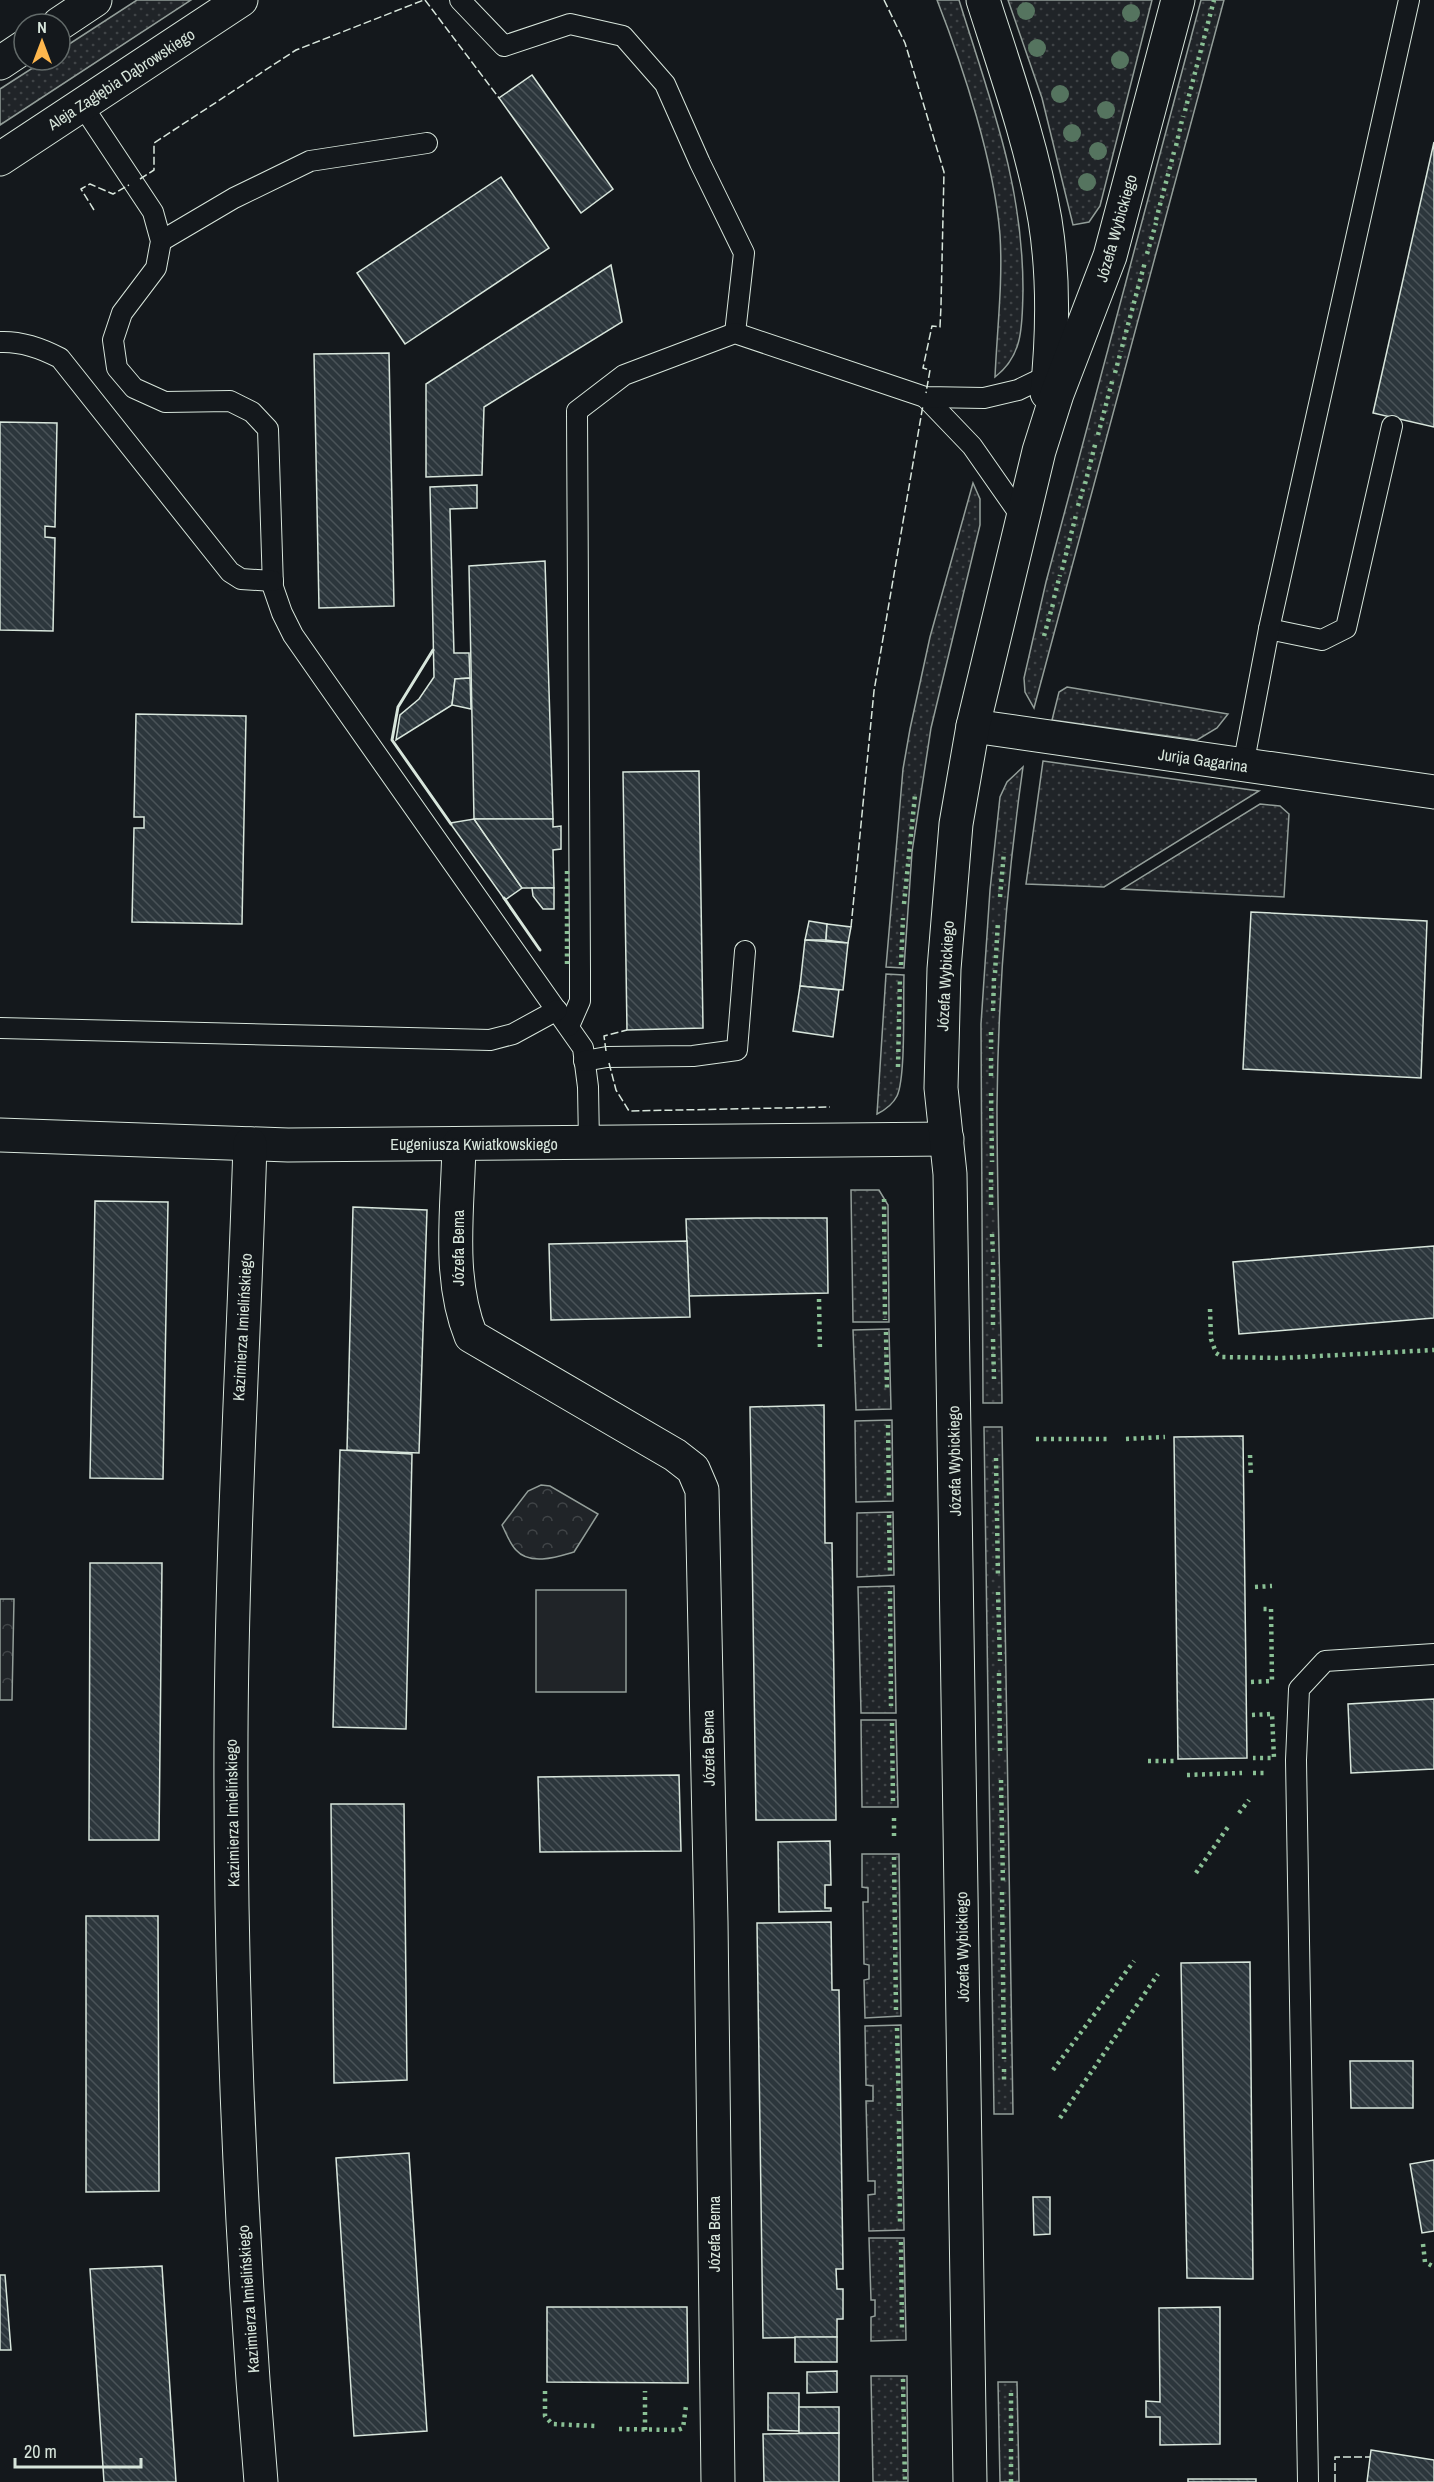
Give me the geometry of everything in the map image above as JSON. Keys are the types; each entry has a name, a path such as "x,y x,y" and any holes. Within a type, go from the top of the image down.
{"street":[{"path":"72,15 95,0"},
{"name":"Aleja Zagłębia Dąbrowskiego","path":"0,159 242,0"},
{"name":"Józefa Wybickiego","path":"983,0 1037,181 1045,222 1051,291 1049,375 1039,451"},
{"name":"Józefa Wybickiego","path":"970,2482 952,1264 947,1139 941,1088 945,958 956,824 973,726 1039,451 1057,394 1110,256 1178,0"},
{"name":"Jurija Gagarina","path":"973,726 1434,792"},
{"name":"Eugeniusza Kwiatkowskiego","path":"0,1135 250,1144 947,1139"},
{"name":"Kazimierza Imielińskiego","path":"250,1144 237,1420 231,1812 238,2157 261,2482"},
{"name":"Józefa Bema","path":"459,1144 457,1286 462,1314 471,1336 675,1455 693,1469 702,1490 712,1933 718,2482"}],"lane":[{"path":"460,0 504,46 570,24 623,36 665,84 744,253 735,333"},
{"path":"1243,766 1269,629 1409,0"},
{"path":"82,105 153,212 161,242 156,268 122,313 113,340 117,368 134,388 165,402 230,401 252,412 268,429 273,581 282,613 293,635 583,1048 588,1087 589,1143"},
{"path":"161,242 234,198 310,161 427,143"},
{"path":"569,1026 580,1001 577,411 624,375 735,333 925,397 984,398 1018,390 1049,375"},
{"path":"0,342 12,342 39,348 60,358 230,572 241,579 273,581"},
{"path":"925,397 972,447 1023,519"},
{"path":"1269,629 1322,640 1346,628 1392,426"},
{"path":"584,1061 607,1057 693,1056 737,1050 745,951"},
{"path":"0,1028 490,1040 513,1034 557,1010"},
{"path":"1308,2482 1296,1760 1299,1689 1325,1660 1434,1654"}],"green space":[{"path":"137,0 191,0 0,125 0,89 26,72 72,72 72,42"},
{"path":"937,0 959,0 1003,142 1017,214 1022,251 1023,290 1020,338 1011,359 995,377 1001,270 997,207 985,147"},
{"path":"1008,0 1152,0 1100,206 1089,222 1073,225 1042,98"},
{"path":"1201,0 1224,0 1034,708 1025,692 1024,678 1046,582"},
{"path":"973,483 980,499 980,525 931,728 912,852 904,968 886,967 903,769 910,729 930,637"},
{"path":"1067,687 1228,714 1217,728 1197,740 1052,720 1059,692"},
{"path":"1043,761 1259,791 1104,887 1026,884"},
{"path":"1023,767 1004,937 999,1022 997,1144 1002,1403 983,1403 981,1024 990,890 1000,797 1007,782"},
{"path":"1260,804 1280,806 1289,814 1284,897 1122,889"},
{"path":"886,974 904,975 902,1073 897,1096 877,1114"},
{"path":"851,1190 879,1190 888,1205 889,1322 853,1322"},
{"path":"889,1329 891,1409 856,1410 853,1330"},
{"path":"892,1420 893,1501 856,1502 855,1421"},
{"path":"984,1427 1002,1427 1013,2114 994,2114"},
{"path":"541,1485 550,1486 598,1514 574,1552 544,1559 529,1558 516,1550 508,1538 502,1525 528,1491"},
{"path":"893,1512 894,1575 857,1577 857,1513"},
{"path":"894,1586 896,1713 861,1713 858,1587"},
{"path":"536,1590 626,1590 626,1692 536,1692"},
{"path":"0,1599 14,1599 12,1700 0,1700"},
{"path":"861,1720 896,1720 898,1807 862,1807"},
{"path":"862,1854 899,1854 901,2016 865,2018 864,1980 869,1979 869,1965 864,1964 863,1902 868,1902 868,1888 862,1887"},
{"path":"901,2025 904,2230 869,2231 868,2195 875,2194 875,2181 868,2181 866,2101 873,2101 873,2086 866,2085 865,2026"},
{"path":"869,2238 904,2238 906,2340 871,2341 871,2317 875,2316 875,2300 871,2300"},
{"path":"871,2376 907,2376 908,2482 873,2482"},
{"path":"998,2382 1017,2382 1019,2482 1000,2482"}],"building":[{"path":"532,75 613,189 581,213 499,98"},
{"path":"1434,142 1434,427 1373,413"},
{"path":"501,177 549,248 405,344 357,273"},
{"path":"611,265 622,322 484,407 482,475 426,477 426,384"},
{"path":"389,353 394,606 319,608 314,354"},
{"path":"0,422 57,423 55,527 45,526 45,537 55,538 53,631 0,630"},
{"path":"477,485 477,508 450,509 454,653 469,653 470,678 455,679 452,705 396,740 400,715 419,699 434,677 430,487"},
{"path":"545,561 553,819 474,819 469,566"},
{"path":"470,678 471,709 452,705 455,679"},
{"path":"136,714 246,716 242,924 132,922 134,828 144,828 144,817 134,817"},
{"path":"699,771 703,1028 627,1030 623,772"},
{"path":"474,819 522,888 505,900 450,823"},
{"path":"474,819 553,819 553,827 561,826 561,849 553,850 554,888 522,888"},
{"path":"532,888 554,888 554,909 543,909 533,896"},
{"path":"1251,912 1427,921 1421,1078 1243,1069"},
{"path":"809,921 827,924 826,940 805,940"},
{"path":"827,924 851,927 848,943 826,940"},
{"path":"805,940 848,943 843,990 800,986"},
{"path":"800,986 839,990 833,1037 793,1031"},
{"path":"95,1201 168,1202 163,1479 90,1478"},
{"path":"353,1207 427,1210 419,1453 347,1450"},
{"path":"827,1218 828,1293 689,1296 686,1219"},
{"path":"687,1241 690,1317 551,1320 549,1244"},
{"path":"1434,1246 1434,1318 1239,1334 1233,1262"},
{"path":"824,1405 825,1543 832,1543 836,1820 756,1820 750,1407"},
{"path":"1243,1436 1247,1758 1178,1759 1174,1437"},
{"path":"340,1450 412,1454 406,1729 333,1727"},
{"path":"90,1563 162,1563 159,1840 89,1840"},
{"path":"1434,1699 1434,1769 1351,1773 1348,1704"},
{"path":"679,1775 681,1851 540,1852 538,1777"},
{"path":"331,1804 404,1804 407,2080 334,2083"},
{"path":"830,1841 831,1885 825,1885 825,1908 831,1908 831,1911 779,1912 778,1842"},
{"path":"86,1916 158,1916 159,2191 86,2192"},
{"path":"831,1922 832,1990 839,1990 843,2269 836,2269 837,2289 843,2289 843,2319 837,2319 837,2337 763,2338 757,1923"},
{"path":"1250,1962 1253,2279 1187,2278 1181,1963"},
{"path":"1350,2061 1413,2061 1413,2108 1351,2108"},
{"path":"409,2153 427,2431 354,2436 336,2158"},
{"path":"1434,2160 1434,2231 1422,2233 1410,2164"},
{"path":"1033,2197 1050,2197 1050,2234 1034,2235"},
{"path":"162,2266 176,2482 104,2482 90,2269"},
{"path":"0,2275 5,2275 11,2350 0,2350"},
{"path":"547,2307 687,2307 688,2383 547,2382"},
{"path":"1220,2307 1220,2444 1160,2445 1160,2417 1146,2417 1146,2401 1160,2402 1159,2308"},
{"path":"795,2337 837,2337 837,2362 795,2362"},
{"path":"837,2371 837,2392 807,2393 807,2372"},
{"path":"768,2393 799,2393 799,2431 768,2430"},
{"path":"799,2407 839,2407 839,2433 799,2433"},
{"path":"839,2433 839,2482 764,2482 763,2434"},
{"path":"1371,2450 1434,2460 1434,2482 1367,2482"},
{"path":"1188,2479 1256,2479 1256,2482 1188,2482"}],"hedge":[{"path":"1185,111 1214,0"},
{"path":"1176,146 1183,116"},
{"path":"1156,220 1174,152"},
{"path":"1147,254 1156,223"},
{"path":"1122,347 1145,262"},
{"path":"1115,373 1121,351"},
{"path":"1098,435 1113,378"},
{"path":"1085,484 1096,441"},
{"path":"1078,506 1083,489"},
{"path":"1062,570 1076,515"},
{"path":"1054,598 1060,575"},
{"path":"1044,636 1053,604"},
{"path":"904,904 915,795"},
{"path":"1000,897 1004,852"},
{"path":"567,871 567,966"},
{"path":"901,965 903,918"},
{"path":"995,973 998,921"},
{"path":"898,1067 900,978"},
{"path":"993,1011 994,978"},
{"path":"991,1032 991,1049"},
{"path":"991,1056 991,1076"},
{"path":"991,1093 992,1162"},
{"path":"991,1172 991,1207"},
{"path":"884,1199 885,1320"},
{"path":"992,1234 993,1253"},
{"path":"993,1262 993,1325"},
{"path":"819,1299 820,1351"},
{"path":"1210,1309 1211,1339 1216,1353 1222,1357 1282,1358 1434,1350"},
{"path":"886,1332 887,1390"},
{"path":"993,1339 994,1379"},
{"path":"888,1425 889,1496"},
{"path":"1126,1439 1165,1437"},
{"path":"1036,1439 1110,1439"},
{"path":"1250,1455 1251,1475"},
{"path":"996,1458 998,1578"},
{"path":"889,1515 890,1572"},
{"path":"1255,1587 1272,1586"},
{"path":"890,1591 891,1706"},
{"path":"998,1592 1000,1661"},
{"path":"1251,1682 1272,1681 1271,1609 1261,1609"},
{"path":"999,1673 1000,1751"},
{"path":"1252,1715 1272,1714 1274,1758 1253,1758"},
{"path":"892,1723 893,1802"},
{"path":"1148,1761 1176,1761"},
{"path":"1187,1775 1242,1773"},
{"path":"1253,1773 1265,1773"},
{"path":"1001,1780 1003,1885"},
{"path":"1239,1813 1249,1800"},
{"path":"894,1818 894,1840"},
{"path":"1196,1873 1230,1824"},
{"path":"894,1857 896,2011"},
{"path":"1002,1892 1004,2059"},
{"path":"1053,2070 1134,1961"},
{"path":"1060,2118 1158,1974"},
{"path":"897,2028 899,2111"},
{"path":"1004,2069 1004,2081"},
{"path":"899,2121 900,2224"},
{"path":"901,2242 902,2330"},
{"path":"1423,2244 1425,2262 1434,2267"},
{"path":"903,2379 905,2482"},
{"path":"545,2391 545,2416 552,2424 595,2426"},
{"path":"645,2391 645,2430"},
{"path":"1011,2393 1011,2443"},
{"path":"619,2429 678,2430 683,2428 686,2406"},
{"path":"1011,2449 1011,2482"}],"fence":[{"path":"140,179 154,170 154,143 296,50 424,0"},
{"path":"425,0 499,98"},
{"path":"884,0 905,43 944,172 940,327 932,326 923,368 930,370 926,393"},
{"path":"94,210 81,189 90,184 113,194 129,185"},
{"path":"851,927 874,691 923,405"},
{"path":"606,1051 604,1036 627,1030"},
{"path":"609,1063 616,1090 629,1111 830,1107"},
{"path":"1335,2482 1335,2457 1370,2457"}],"wall":[{"path":"433,650 398,707 392,740 451,824"},
{"path":"504,898 540,950"}]}
